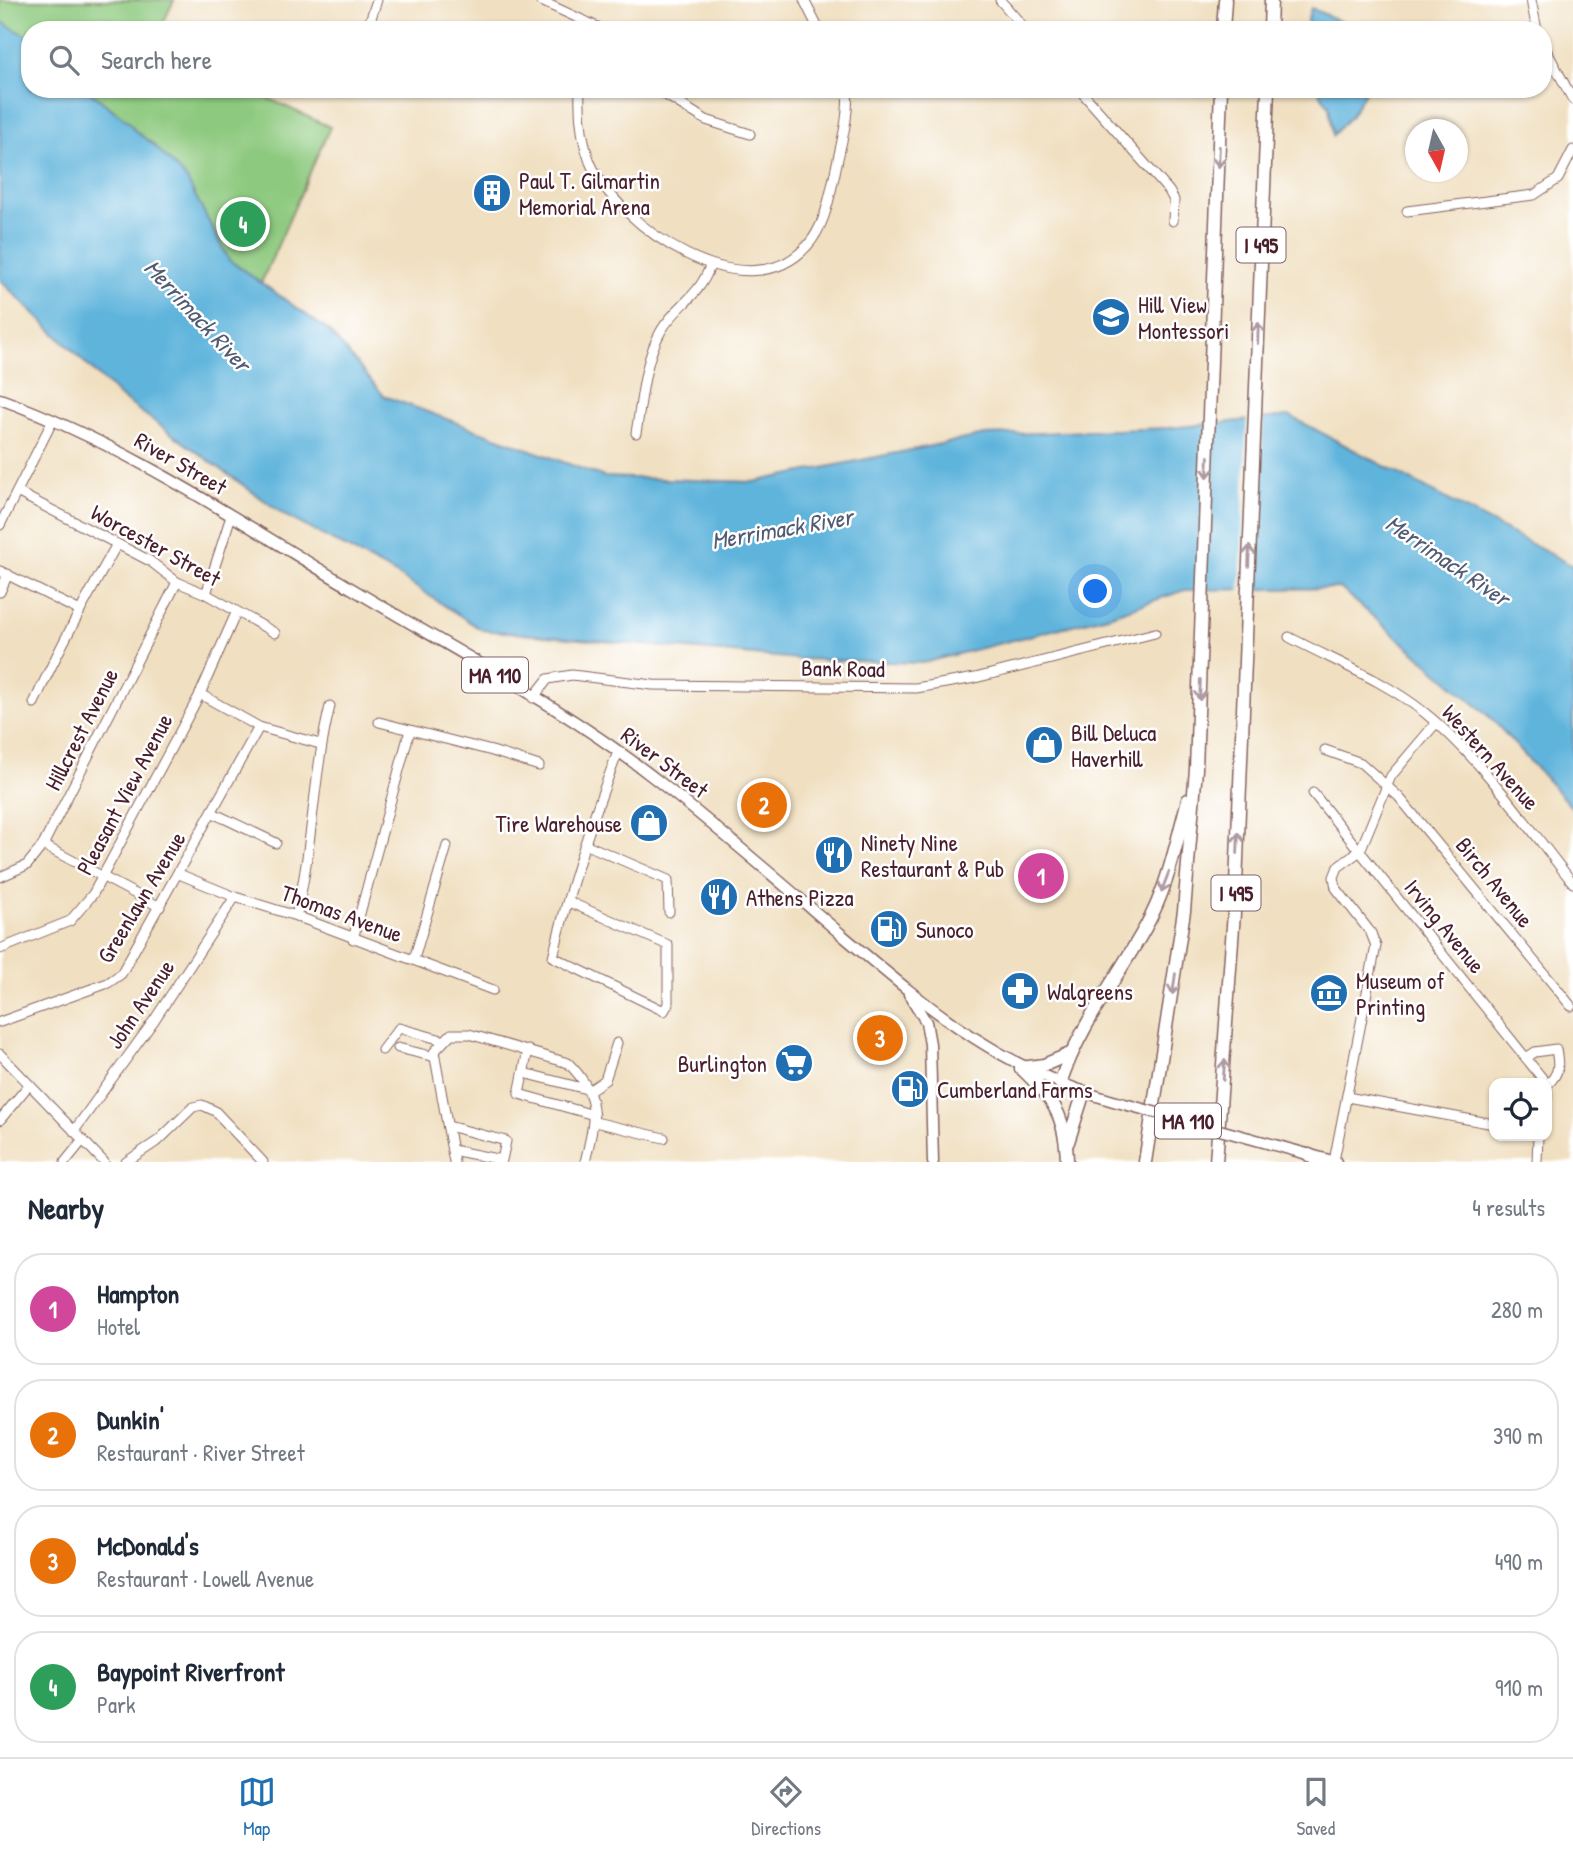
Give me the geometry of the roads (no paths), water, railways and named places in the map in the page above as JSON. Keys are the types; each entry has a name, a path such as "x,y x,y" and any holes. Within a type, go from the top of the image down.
{"highway":[{"path":"1224,0 1224,21"},
{"path":"1270,21 1271,0"},
{"name":"I 495","path":"1145,1162 1181,936 1196,769 1221,98"},
{"name":"I 495","path":"1216,1162 1232,959 1268,98"},
{"path":"1060,1083 1070,1054 1095,1007 1146,927 1159,898 1177,846 1196,769"},
{"path":"1021,1068 1044,1065 1070,1054"},
{"path":"1021,1068 1054,1102 1067,1147 1067,1162"},
{"path":"1067,1147 1084,1092"}],"main road":[{"name":"River Street","path":"0,399 124,453 533,698 618,752 700,813 908,991 945,1020 1021,1068 1084,1092 1335,1162"},
{"path":"908,991 926,1022 930,1044 933,1162"},
{"path":"930,1044 945,1020"}],"street":[{"path":"370,21 377,0"},
{"path":"539,0 582,21"},
{"path":"804,0 814,21"},
{"path":"1000,0 1018,21"},
{"path":"1531,0 1536,21"},
{"path":"1552,61 1573,100"},
{"path":"581,98 583,141 591,165 625,209 653,232 710,266 746,271 767,269 792,259 819,230 829,202 848,98"},
{"path":"671,98 706,120 750,134"},
{"path":"1087,98 1174,200 1173,221"},
{"path":"1407,211 1534,195 1558,179 1573,150"},
{"path":"636,433 651,349 674,314 703,285 710,266"},
{"path":"0,524 53,420"},
{"name":"Worcester Street","path":"17,492 150,561 177,582 206,594 275,633"},
{"path":"206,594 219,562 231,516"},
{"path":"34,703 66,641 78,610 117,544"},
{"path":"0,592 4,573 78,610"},
{"name":"Hillcrest Avenue","path":"0,877 27,865 43,845 177,582"},
{"name":"Pleasant View Avenue","path":"0,948 70,921 81,911 104,877 160,763 200,694 236,613"},
{"name":"Bank Road","path":"533,698 548,679 572,676 653,685 916,688 975,678 1155,633"},
{"name":"Western Avenue","path":"1289,637 1387,686 1436,723 1480,770 1573,883"},
{"path":"200,694 259,727 320,744"},
{"path":"296,916 311,826 320,744 330,706"},
{"path":"379,722 539,766"},
{"path":"1335,1162 1376,946 1371,933 1336,888 1334,877 1338,867 1360,851 1385,786 1404,759 1436,723"},
{"name":"Greenlawn Avenue","path":"0,1022 113,981 125,969 259,727"},
{"path":"353,939 410,730"},
{"name":"Birch Avenue","path":"1325,750 1361,763 1425,826 1571,1006"},
{"path":"569,902 668,946 668,1004 664,1011 553,957 569,902 587,845 618,752"},
{"name":"Irving Avenue","path":"1313,793 1542,1078"},
{"path":"213,813 276,843"},
{"path":"43,845 160,907"},
{"path":"587,845 668,880 669,912"},
{"path":"414,959 447,846"},
{"name":"Thomas Avenue","path":"179,874 235,897 296,916 493,990"},
{"name":"John Avenue","path":"74,1131 134,1049 235,897"},
{"path":"382,1049 399,1028 442,1040"},
{"path":"454,1162 434,1052 442,1040 451,1034 470,1034 568,1063 590,1090 594,1119 585,1162"},
{"path":"524,1073 590,1090 605,1080 617,1042"},
{"path":"398,1048 435,1057"},
{"path":"1527,1058 1535,1052 1556,1049 1559,1067 1557,1076 1552,1080"},
{"path":"528,1050 519,1094 594,1119 664,1138"},
{"path":"0,1054 104,1162"},
{"path":"0,1120 28,1086"},
{"path":"1347,1097 1489,1123"},
{"path":"126,1162 159,1140 193,1107 202,1105 215,1111 263,1162"},
{"path":"448,1126 506,1141 502,1160 452,1150"},
{"path":"65,1162 82,1141"},
{"path":"1537,1159 1538,1141"}],"water":[{"path":"1311,8 1339,21 1307,21"},
{"name":"Merrimack River","path":"0,21 21,33 21,98 98,98 129,122 136,132 153,144 186,178 229,260 329,331 384,396 604,477 753,482 985,435 1169,428 1290,416 1573,566 1573,809 1492,719 1340,588 1185,590 1108,616 922,663 798,659 482,630 396,574 286,516 119,396 0,280"},
{"path":"1323,98 1362,98 1350,117 1333,135 1329,106"}],"place":[{"name":"Paul T. Gilmartin Memorial Arena","path":"492,193"},
{"name":"Baypoint Riverfront","path":"243,224"},
{"name":"Hill View Montessori","path":"1111,317"},
{"name":"Bill Deluca Haverhill","path":"1044,745"},
{"name":"Dunkin'","path":"764,805"},
{"name":"Tire Warehouse","path":"649,823"},
{"name":"Ninety Nine Restaurant & Pub","path":"834,855"},
{"name":"Hampton","path":"1041,876"},
{"name":"Athens Pizza","path":"719,897"},
{"name":"Sunoco","path":"889,929"},
{"name":"Walgreens","path":"1020,991"},
{"name":"Museum of Printing","path":"1329,993"},
{"name":"McDonald's","path":"880,1038"},
{"name":"Burlington","path":"794,1063"},
{"name":"Cumberland Farms","path":"910,1089"}]}
